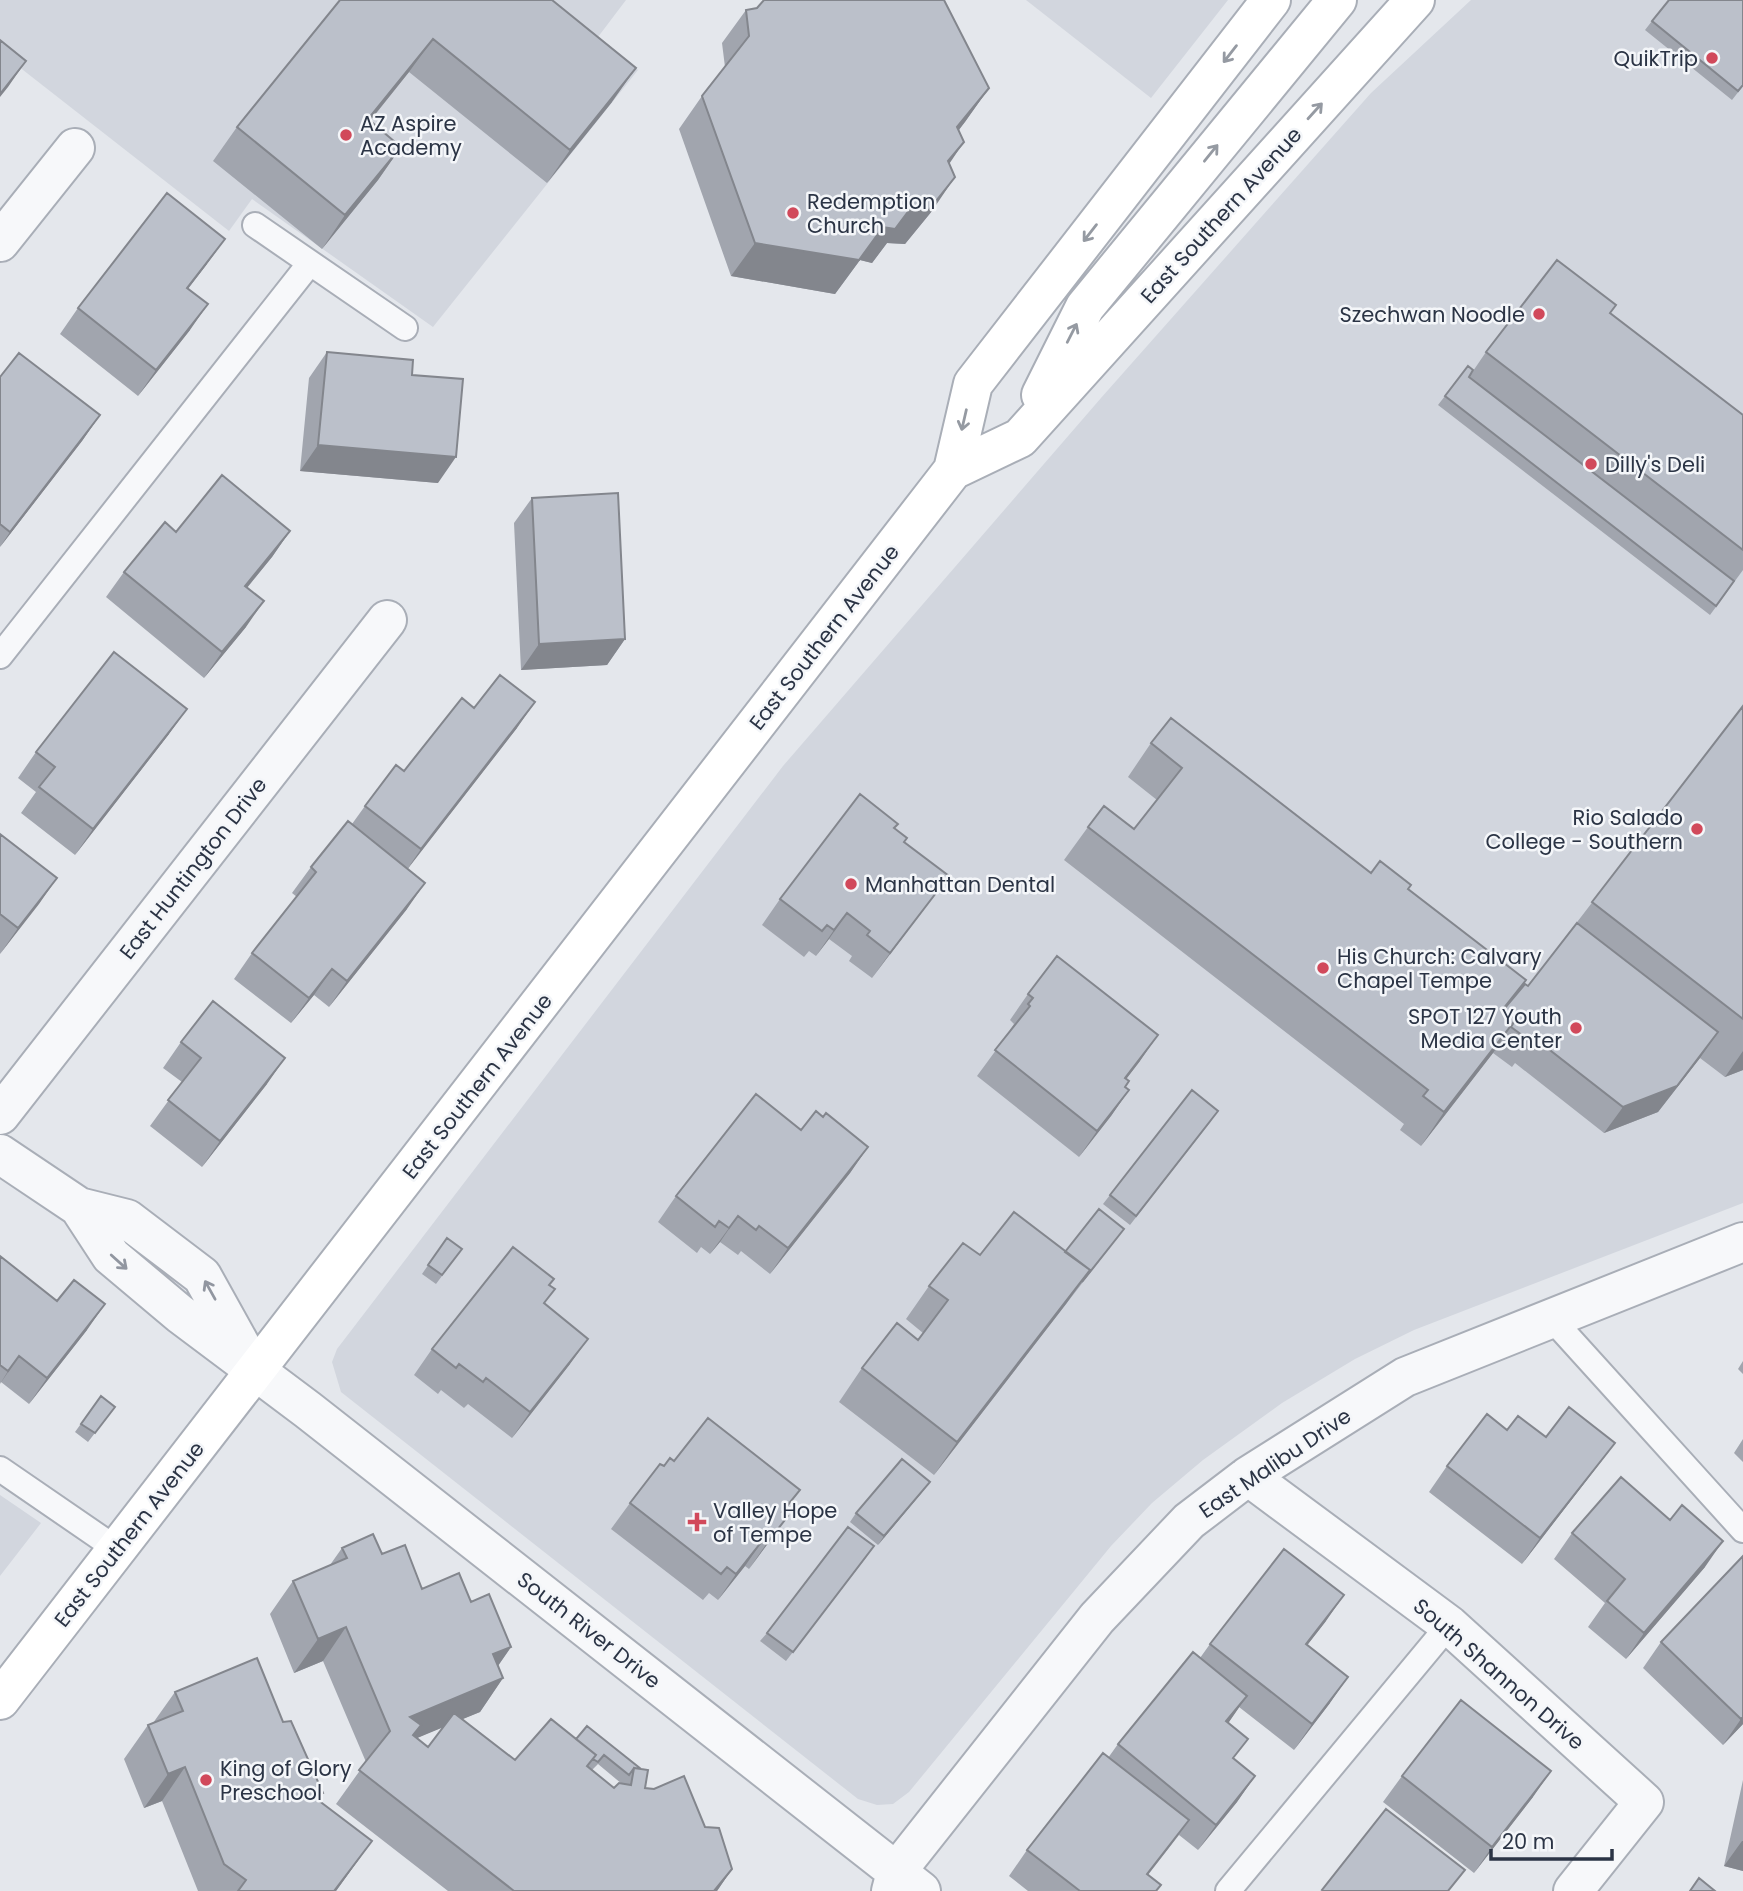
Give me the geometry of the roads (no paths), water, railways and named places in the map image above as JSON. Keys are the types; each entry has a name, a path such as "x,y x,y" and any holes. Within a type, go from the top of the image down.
{"main road":[{"name":"East Southern Avenue","path":"0,1700 953,470 973,384 1272,0"},
{"path":"1020,438 1085,307 1336,0"},
{"name":"East Southern Avenue","path":"953,470 1020,438 1415,0"}],"street":[{"path":"0,242 75,148"},
{"name":"East Huntington Drive","path":"0,1115 387,620"},
{"name":"South River Drive","path":"0,1154 79,1207 111,1256 180,1314 903,1885"},
{"name":"East Malibu Drive","path":"860,1891 903,1885 1097,1618 1189,1521 1248,1476 1405,1377 1743,1242"},
{"name":"South Shannon Drive","path":"1248,1476 1449,1625 1644,1802 1573,1891"}],"lane":[{"path":"254,225 405,328"},
{"path":"0,656 310,263"},
{"path":"1552,1319 1743,1530"},
{"path":"0,1469 117,1550"},
{"path":"1228,1891 1449,1625"}],"place":[{"name":"QuikTrip","path":"1712,58"},
{"name":"AZ Aspire Academy","path":"346,135"},
{"name":"Redemption Church","path":"793,213"},
{"name":"Szechwan Noodle","path":"1539,314"},
{"name":"Dilly's Deli","path":"1591,464"},
{"name":"Rio Salado College - Southern","path":"1697,829"},
{"name":"Manhattan Dental","path":"851,884"},
{"name":"His Church: Calvary Chapel Tempe","path":"1323,968"},
{"name":"SPOT 127 Youth Media Center","path":"1576,1028"},
{"name":"Valley Hope of Tempe","path":"697,1522"},
{"name":"King of Glory Preschool","path":"206,1780"}]}
